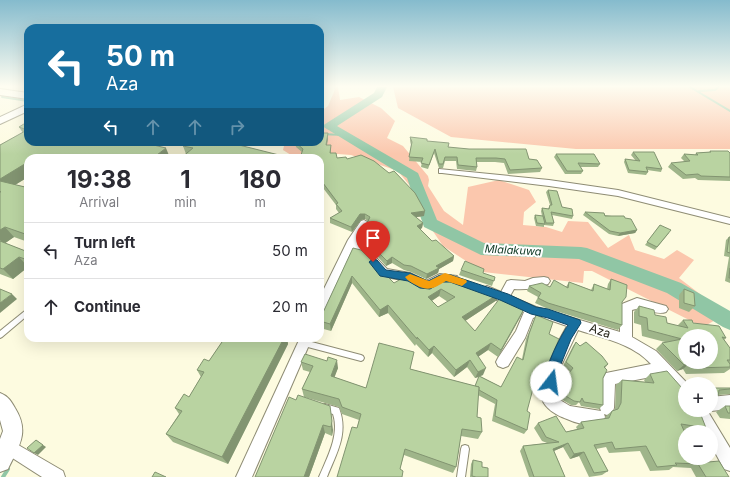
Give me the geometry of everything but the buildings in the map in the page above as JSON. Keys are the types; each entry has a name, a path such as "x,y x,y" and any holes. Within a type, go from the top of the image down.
{"main road":[{"path":"0,121 23,109"},
{"path":"0,403 12,419 13,428 4,454"}],"street":[{"path":"442,171 548,183 618,193 730,221"},
{"path":"324,301 353,240 364,223"},
{"path":"353,240 384,274 410,277 424,285 434,284 445,277 464,283"},
{"path":"504,297 511,284 527,286 532,282 544,281"},
{"name":"Aza","path":"477,288 504,297 534,311 548,313 626,340 651,355 678,383"},
{"path":"626,340 626,307 637,304 662,309"},
{"path":"504,362 521,334 526,318 534,311"},
{"path":"576,323 567,337 553,369 548,394 552,401 568,414 576,416 603,412 608,382 611,378 665,368"},
{"path":"244,477 304,342"},
{"path":"718,403 730,402"},
{"path":"703,417 730,463"},
{"path":"4,454 57,477"}],"lane":[{"path":"0,335 24,315"},
{"path":"311,342 361,358"},
{"path":"316,405 336,411 340,418 339,432 323,477"},
{"path":"462,477 465,449"}],"shaded area":[{"path":"324,109 382,109 395,121 387,138 403,146 428,176 428,186 444,211 463,225 468,187 499,180 529,190 536,202 524,212 523,225 546,227 562,232 568,221 588,222 608,248 629,235 635,250 664,259 677,250 694,260 679,278 726,314 703,327 592,271 584,271 583,283 483,272 443,246 426,221 424,210 418,196 398,171 351,155 289,154 283,150 284,146 324,146"},
{"path":"400,109 730,109 730,149 576,149 451,137"},
{"path":"105,146 194,146 194,154 92,154"}],"waterway":[{"name":"Mlalakuwa","path":"355,109 328,126 413,176 430,223 481,249 581,253 674,288 730,321"},
{"path":"324,134 344,135"},
{"path":"3,477 8,469"}],"slow traffic":[{"path":"410,277 424,285 434,284 440,278 445,277 462,282"}],"route":[{"path":"373,262 384,274 410,277 424,285 434,284 440,278 451,278 504,297 534,311 538,310 576,323 567,337 553,369 551,382"}]}
